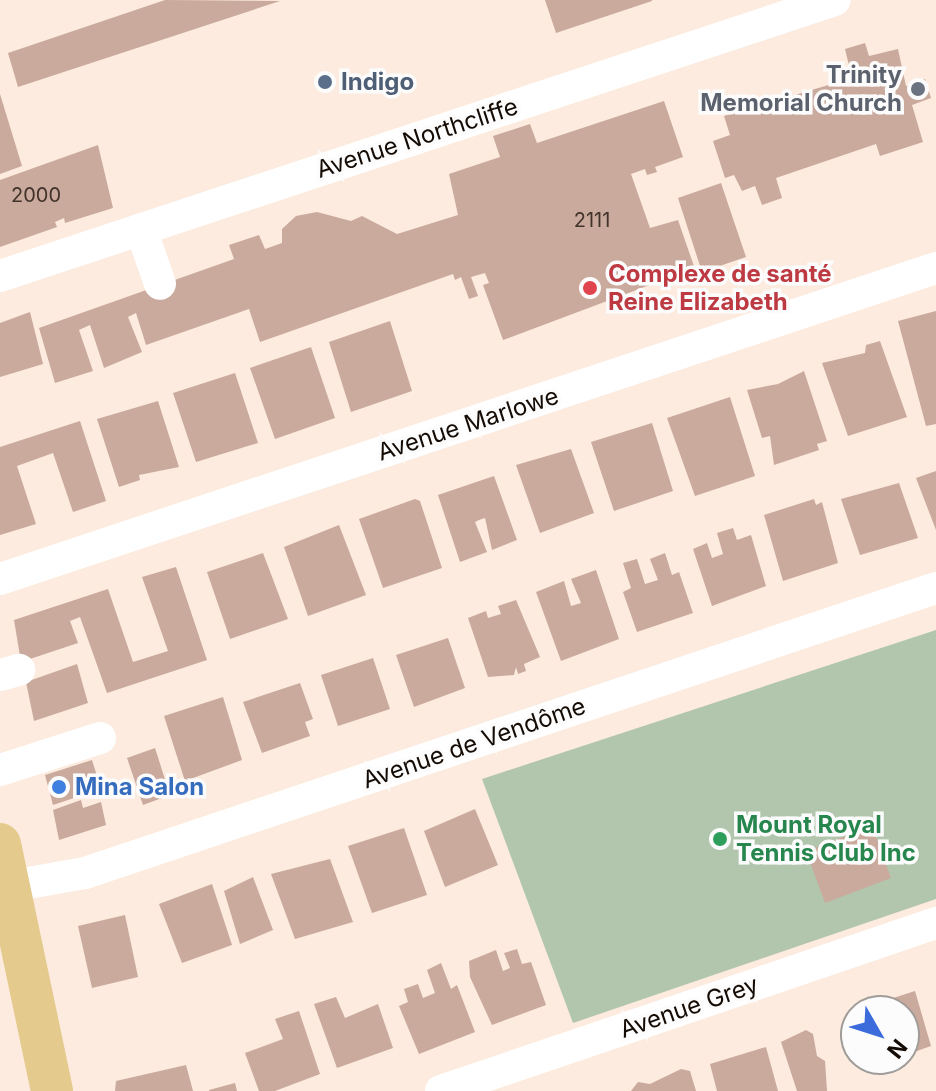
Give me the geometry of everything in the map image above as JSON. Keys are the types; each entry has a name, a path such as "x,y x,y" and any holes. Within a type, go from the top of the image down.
{"main road":[{"path":"0,844 5,888 52,1091"}],"street":[{"name":"Avenue Northcliffe","path":"0,276 835,0"},
{"path":"141,229 160,284"},
{"name":"Avenue Marlowe","path":"0,579 936,268"},
{"name":"Avenue de Vendôme","path":"5,888 85,873 936,588"},
{"path":"0,770 100,738"},
{"name":"Avenue Grey","path":"441,1091 936,923"}],"green space":[{"name":"Mount Royal Tennis Club Inc","path":"936,630 936,899 573,1023 482,779"}],"building":[{"path":"165,0 280,1 18,87 8,53"},
{"path":"545,0 652,0 652,1 556,33"},
{"path":"865,43 869,56 898,49 906,86 925,79 931,98 912,105 923,142 880,156 876,144 776,178 782,198 762,205 755,186 742,191 734,175 725,178 713,141 730,135 724,116 852,78 845,49"},
{"path":"0,94 22,166 0,174"},
{"path":"664,101 683,157 655,167 657,172 647,175 645,169 631,174 650,228 678,220 697,275 665,286 663,280 503,340 483,285 489,283 485,273 471,277 478,296 469,299 461,277 455,280 453,274 260,342 249,309 146,345 136,313 128,317 142,352 104,368 90,325 79,330 93,371 55,383 39,328 234,259 229,245 259,235 265,249 282,243 282,229 296,216 317,212 351,221 362,216 397,234 458,215 449,174 500,157 493,136 530,124 537,143"},
{"path":"98,145 113,208 65,223 64,218 55,222 57,227 0,247 0,180"},
{"path":"721,183 746,257 702,272 678,198"},
{"path":"936,311 936,424 926,426 898,321"},
{"path":"30,312 43,364 0,377 0,323"},
{"path":"390,321 412,391 351,412 329,342"},
{"path":"880,341 907,417 848,436 822,363 865,353 866,345"},
{"path":"311,347 335,418 275,439 250,368"},
{"path":"804,371 827,441 817,444 819,450 774,465 770,436 762,438 747,390 778,384"},
{"path":"235,373 258,443 196,462 173,393"},
{"path":"730,397 755,476 695,496 667,418"},
{"path":"158,401 179,467 139,475 140,480 119,487 97,419"},
{"path":"80,421 106,501 73,512 53,453 17,466 36,524 0,535 0,447"},
{"path":"652,423 673,491 614,511 591,442"},
{"path":"571,449 594,513 540,533 516,465"},
{"path":"936,471 936,530 916,478"},
{"path":"494,476 517,540 492,550 485,518 479,520 475,522 487,552 460,562 438,495"},
{"path":"899,483 918,538 860,555 841,499"},
{"path":"415,499 420,501 442,568 383,588 359,519"},
{"path":"814,499 816,505 822,502 838,563 783,581 764,515"},
{"path":"339,525 366,595 308,616 284,547"},
{"path":"733,528 737,540 751,535 766,586 712,606 693,549 707,543 712,558 723,554 717,533"},
{"path":"263,553 288,619 230,639 207,572"},
{"path":"665,553 672,575 679,572 693,613 637,632 623,592 631,588 623,563 637,559 645,584 658,580 650,559"},
{"path":"176,567 207,660 107,693 80,617 70,621 78,643 21,662 14,620 108,589 133,662 168,651 142,577"},
{"path":"596,570 619,639 561,661 536,592 564,581 571,606 581,603 571,579"},
{"path":"516,600 540,657 524,664 526,671 518,674 516,667 514,675 488,677 468,618 486,611 488,618 501,614 498,606"},
{"path":"448,638 465,688 414,707 396,655"},
{"path":"373,658 390,709 338,726 321,675"},
{"path":"77,664 88,703 34,721 26,682"},
{"path":"300,683 313,719 305,722 310,736 262,753 243,702"},
{"path":"223,697 242,760 185,781 164,716"},
{"path":"155,748 170,795 143,805 127,758"},
{"path":"92,760 101,789 53,805 45,775"},
{"path":"81,800 83,808 101,802 106,825 59,840 53,810"},
{"path":"475,809 498,865 445,887 424,831"},
{"path":"872,826 891,878 825,903 806,851"},
{"path":"404,828 427,895 372,913 348,846"},
{"path":"330,859 353,922 295,939 271,874"},
{"path":"253,877 273,930 240,944 224,891"},
{"path":"212,884 232,945 182,963 159,904"},
{"path":"125,915 138,977 92,988 78,926"},
{"path":"517,949 522,964 531,962 546,1005 492,1025 470,977 469,961 496,950 503,971 510,968 504,953"},
{"path":"441,963 451,989 457,985 475,1032 419,1054 399,1006 408,1002 404,989 418,984 423,998 435,993 427,970"},
{"path":"336,997 345,1018 378,1004 393,1048 337,1068 314,1004"},
{"path":"920,1008 931,1046 920,1050"},
{"path":"299,1011 320,1074 275,1091 259,1091 245,1053 283,1039 275,1019"},
{"path":"806,1030 813,1034 817,1056 825,1061 827,1091 797,1091 781,1042"},
{"path":"766,1047 778,1091 717,1091 710,1064"},
{"path":"186,1065 193,1091 115,1091 116,1081"},
{"path":"681,1069 690,1071 696,1091 631,1091 638,1082 650,1084"},
{"path":"235,1083 237,1091 209,1091 209,1090"}],"place":[{"name":"Indigo","path":"325,82"},
{"name":"Trinity Memorial Church","path":"918,89"},
{"name":"Complexe de santé Reine Elizabeth","path":"590,288"},
{"name":"Mina Salon","path":"59,787"},
{"name":"Mount Royal Tennis Club Inc","path":"720,839"}]}
